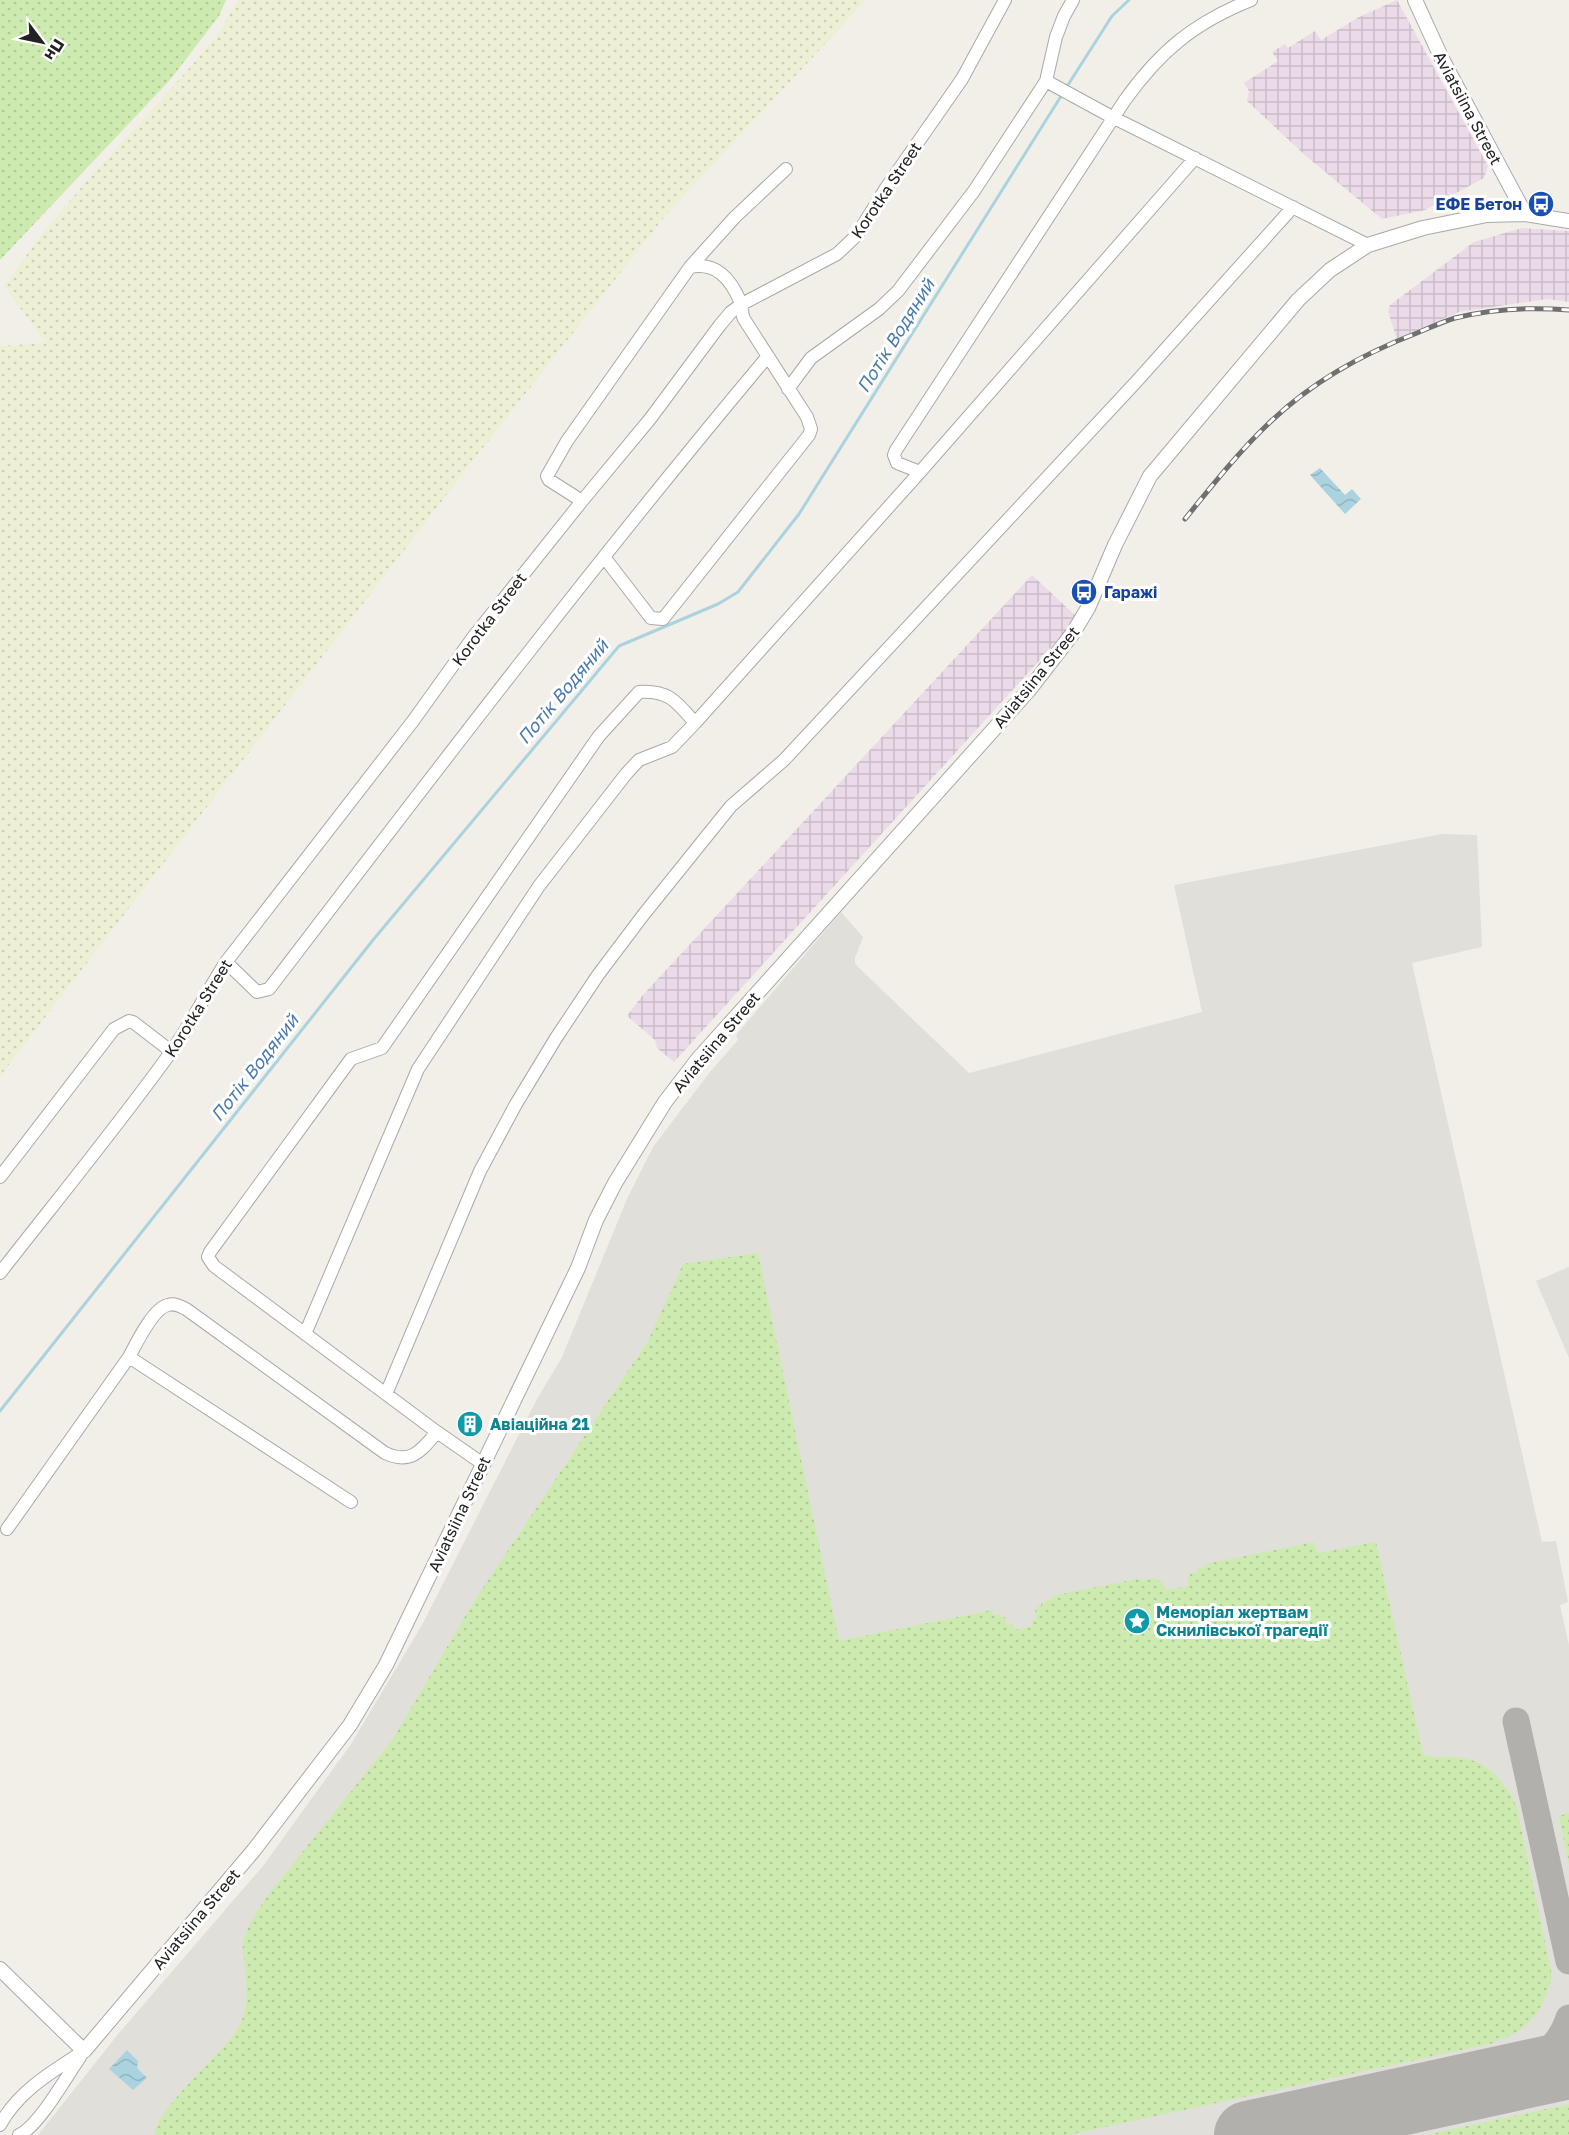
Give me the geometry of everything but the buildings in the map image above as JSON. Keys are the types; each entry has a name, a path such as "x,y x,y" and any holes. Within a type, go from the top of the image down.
{"street":[{"name":"Korotka Street","path":"0,1274 172,1052 199,1011 208,989 226,962 413,721 474,636 667,397 720,325 731,312 742,304 837,254 857,235 886,188 962,79 1005,0"},
{"path":"788,389 811,358 879,309 898,291 974,190 1046,81 1056,37 1073,0"},
{"path":"920,472 897,463 894,455 896,450 1112,117 1137,82 1175,44 1219,13 1251,0"},
{"name":"Aviatsiina Street","path":"1415,0 1442,60 1525,214"},
{"path":"1046,81 1112,117 1368,245"},
{"path":"305,1334 418,1069 539,886 626,774 639,760 672,747 695,723 920,472 1195,158"},
{"path":"582,501 549,480 548,474 567,441 690,267 735,217 786,170"},
{"path":"386,1394 480,1171 555,1038 598,975 644,914 731,806 784,760 1128,391 1293,207"},
{"name":"Aviatsiina Street","path":"84,2051 254,1850 350,1725 386,1665 578,1268 596,1220 638,1143 666,1102 717,1037 1057,656 1088,608 1115,545 1150,476 1298,300 1330,270 1368,245 1423,228 1487,215 1525,214 1569,220"},
{"path":"604,557 651,618 663,619 809,435 810,423 742,314 742,304 731,285 721,273 711,266 690,267"},
{"path":"226,962 256,992 269,989 462,737 687,453 768,356"},
{"path":"483,1464 214,1266 208,1257 351,1059 382,1048 599,736 618,713 639,692 656,691 671,697 695,723"},
{"path":"0,1177 114,1029 129,1021 133,1022 172,1052"},
{"path":"7,1529 129,1357 139,1337 161,1308 169,1304 178,1305 396,1458 404,1458 421,1452 437,1432"},
{"path":"129,1357 351,1502"},
{"path":"0,1969 84,2051"},
{"path":"0,2125 19,2098 49,2073 84,2051"},
{"path":"19,2135 26,2132 36,2121 84,2051"}],"shaded area":[{"path":"1397,0 1488,166 1484,178 1425,210 1382,219 1307,157 1247,101 1249,91 1244,83 1278,61 1272,52 1285,44 1288,48 1315,31 1321,40 1359,17"},
{"path":"1522,228 1569,231 1569,302 1547,299 1459,312 1397,339 1388,312 1390,305 1474,242"},
{"path":"1032,575 1078,618 674,1062 657,1048 655,1040 627,1016 642,996"},
{"path":"1442,834 1477,835 1482,947 1412,963 1542,1542 1556,1541 1568,1602 1560,1605 1569,1645 1569,2135 38,2135 119,2033 263,1866 351,1744 422,1625 537,1399 562,1357 627,1199 653,1147 710,1072 738,1040 736,1035 841,912 863,937 855,958 858,967 969,1073 1202,1012 1174,885"},
{"path":"1569,1267 1569,1358 1536,1281"}],"green space":[{"path":"0,0 226,0 219,16 170,80 0,260"},
{"path":"238,0 866,0 665,216 478,454 0,1076 0,346 46,343 4,286 42,234 91,176 219,33"},
{"path":"758,1253 839,1641 992,1610 993,1616 1001,1614 1005,1617 1007,1625 1013,1624 1015,1630 1032,1626 1031,1620 1037,1619 1035,1610 1037,1606 1052,1599 1052,1596 1141,1578 1142,1581 1155,1578 1160,1580 1166,1590 1188,1586 1187,1577 1205,1567 1205,1564 1314,1542 1318,1553 1376,1542 1423,1754 1467,1759 1486,1767 1501,1781 1517,1808 1552,1976 1545,1998 1534,2017 1517,2032 1494,2043 1068,2135 155,2135 158,2124 166,2111 230,2039 242,2021 247,1990 243,1943 257,1912 268,1895 393,1739 474,1601 648,1341 683,1264"},
{"path":"1569,1813 1569,1866 1559,1816"},
{"path":"1569,2104 1569,2135 1426,2135"}],"water":[{"path":"1320,468 1345,495 1352,489 1361,499 1345,514 1310,475"},
{"path":"127,2050 138,2061 137,2068 147,2078 133,2090 109,2069"}],"waterway":[{"name":"Потік Водяний","path":"1066,88 1112,16 1129,0"},
{"name":"Потік Водяний","path":"0,1411 373,940 619,646 718,604 738,592 799,514 1063,93"}],"taxiway":[{"path":"1516,1721 1569,1961"},
{"path":"1507,2079 1545,2055 1559,2039 1569,2018"},
{"path":"1345,2135 1361,2120 1398,2102"}],"runway":[{"path":"1248,2135 1569,2065"}],"railway":[{"path":"1185,519 1234,459 1266,426 1300,396 1356,361 1455,318 1512,310 1569,310"}],"place":[{"name":"ЕФЕ Бетон","path":"1541,204"},
{"name":"Гаражі","path":"1084,592"},
{"name":"Авіаційна 21","path":"470,1424"},
{"name":"Меморіал жертвам Скнилівської трагедії","path":"1137,1621"}]}
